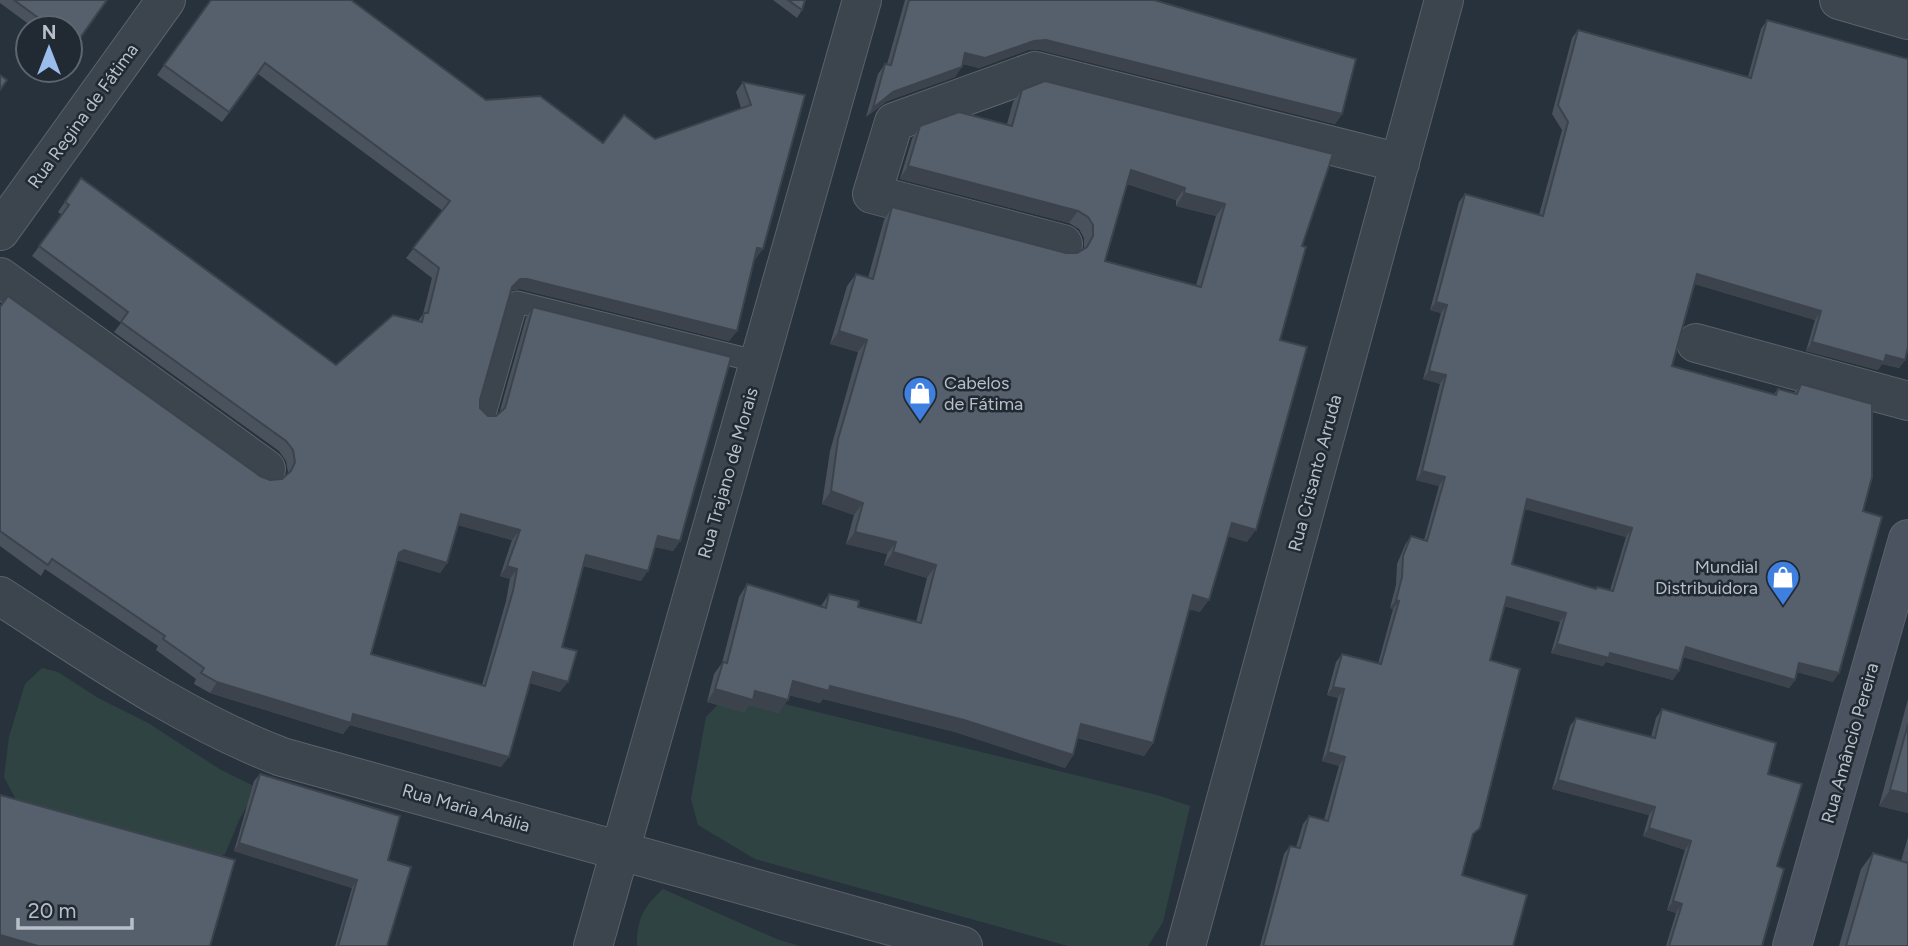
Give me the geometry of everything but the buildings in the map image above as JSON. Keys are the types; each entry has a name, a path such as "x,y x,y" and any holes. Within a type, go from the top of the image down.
{"street":[{"name":"Rua Regina de Fátima","path":"0,231 166,0"},
{"name":"Rua Trajano de Morais","path":"593,946 862,0"},
{"name":"Rua Crisanto Arruda","path":"1186,946 1444,0"},
{"path":"1839,0 1908,20"},
{"path":"1063,244 872,194 894,122 1035,71 1400,163"},
{"path":"0,277 266,469"},
{"path":"1696,343 1908,401"},
{"name":"Rua Amâncio Pereira","path":"1792,946 1908,539"},
{"name":"Rua Maria Anália","path":"0,596 178,710 229,737 282,757 963,946"}],"lane":[{"path":"485,414 517,302 759,362"}],"shaded area":[{"path":"42,668 58,672 98,698 148,723 221,770 258,788 240,818 225,854 208,863 21,809 4,777 9,737 25,684"},
{"path":"731,691 1157,795 1190,806 1163,922 1148,946 1068,946 755,859 698,825 691,799 706,717"},
{"path":"663,889 779,940 800,946 637,946 642,914"}],"place":[{"name":"Cabelos de Fátima","path":"920,423"},
{"name":"Mundial Distribuidora","path":"1783,607"}]}
